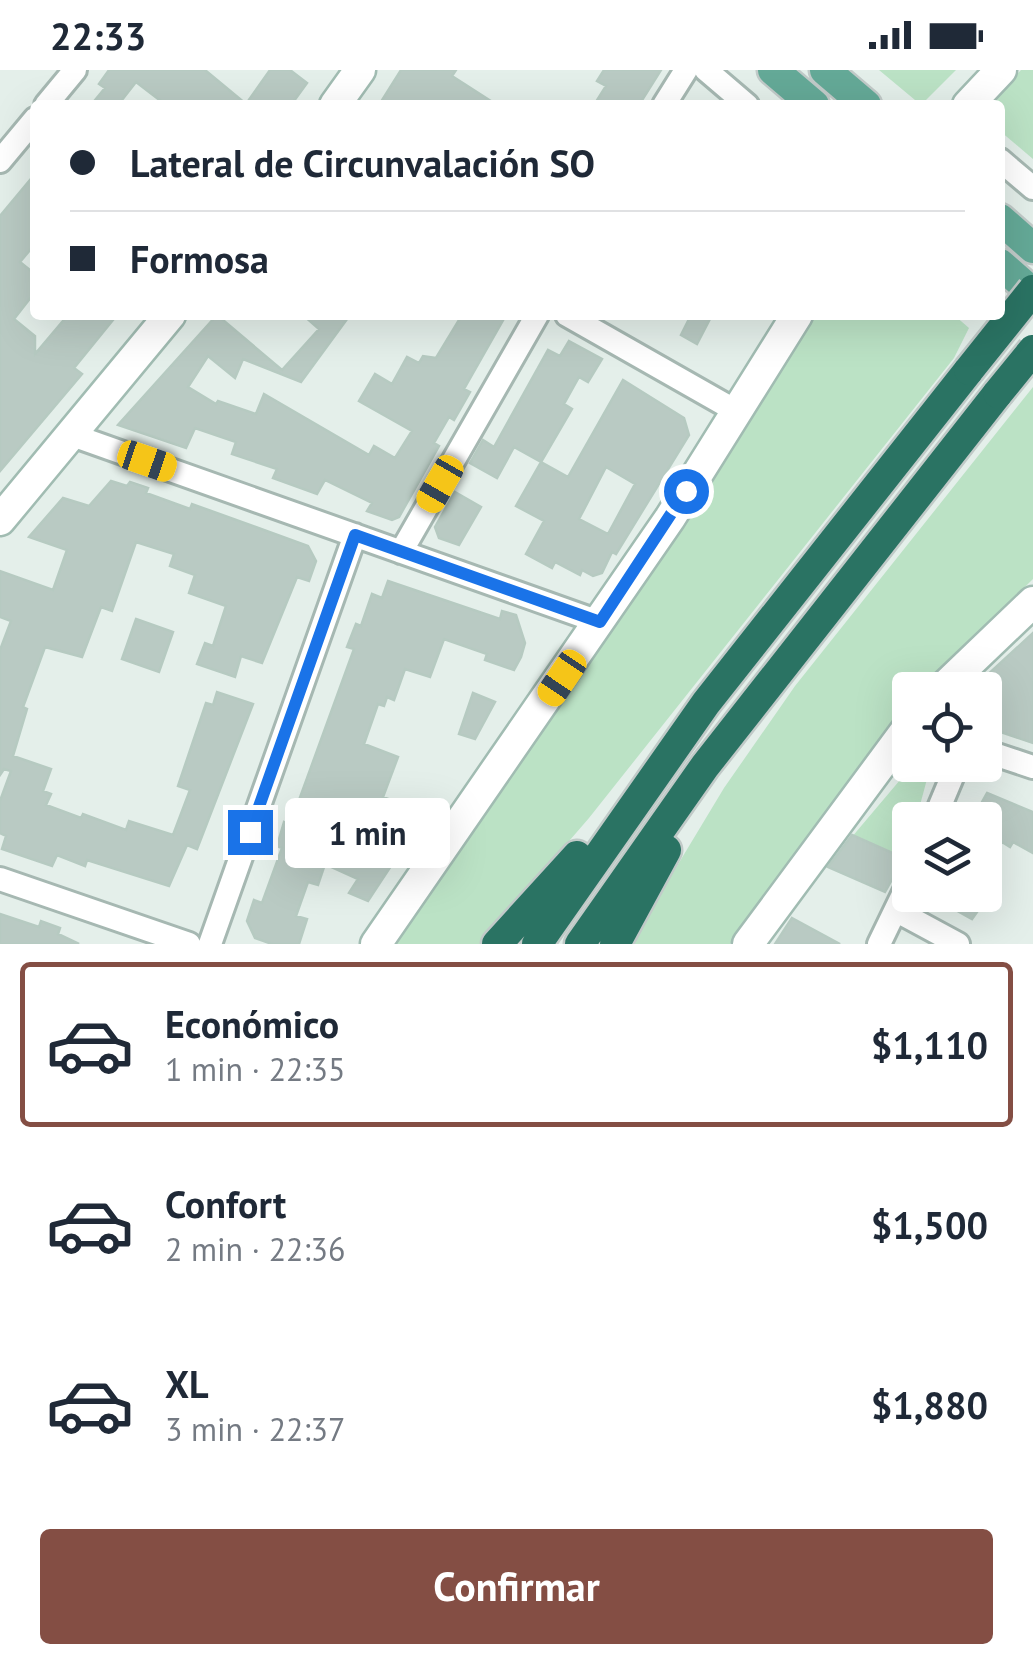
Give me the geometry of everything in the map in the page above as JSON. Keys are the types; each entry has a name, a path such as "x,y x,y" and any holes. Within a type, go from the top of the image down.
{"highway":[{"path":"537,944 645,786 745,652 1033,292"},
{"path":"580,944 747,712 1033,351"},
{"path":"615,944 747,712"},
{"path":"496,944 645,786"}],"main road":[{"path":"773,70 808,100"},
{"path":"825,70 860,100"},
{"path":"1005,224 1033,248"},
{"path":"1005,268 1033,292"}],"street":[{"path":"50,100 75,70"},
{"path":"339,100 360,70"},
{"path":"667,100 686,70"},
{"path":"706,70 741,100"},
{"path":"973,100 1001,70"},
{"path":"0,162 30,124"},
{"path":"1005,164 1033,188"},
{"path":"0,520 166,320"},
{"path":"401,552 533,320"},
{"path":"575,320 736,411"},
{"path":"376,944 600,622 794,320"},
{"path":"997,320 1033,351"},
{"path":"72,434 600,622"},
{"path":"210,944 355,535"},
{"path":"960,672 1033,602"},
{"path":"748,944 892,749"},
{"path":"1002,757 1033,767"},
{"path":"0,879 189,944"},
{"path":"879,944 897,912"},
{"path":"902,912 958,944"}],"green space":[{"path":"879,70 956,70 926,100 915,100"},
{"path":"1021,70 1033,70 1033,159 1005,135 1005,100 993,100"},
{"path":"813,320 960,320 969,328 954,358 589,818 480,944 395,944 644,584"},
{"path":"1033,387 1033,579 939,672 892,672 892,726 730,944 630,944 724,788 795,686"},
{"path":"898,782 926,782 921,802 892,802 892,855 851,838"}],"building":[{"path":"109,70 205,70 241,100 159,100 136,82 122,100 95,100 105,88 99,84"},
{"path":"270,70 290,70 307,83 295,100 249,100"},
{"path":"401,70 456,70 452,76 489,100 382,100"},
{"path":"604,70 661,70 642,100 597,100 606,86 597,81"},
{"path":"30,180 30,250 20,262 30,270 30,298 14,319 35,336 35,354 64,320 113,320 74,368 82,374 0,471 0,216"},
{"path":"212,320 223,320 282,370 319,329 309,320 346,320 301,382 243,359 235,378 208,356 188,387 216,404 218,401 256,414 264,394 369,455 374,446 395,458 412,431 359,401 375,374 392,384 407,357 419,363 423,356 436,358 459,320 503,320 464,389 470,392 454,420 449,417 434,443 439,446 399,517 392,520 367,511 372,503 325,480 317,494 273,478 277,469 232,454 236,442 195,428 186,448 118,425"},
{"path":"688,320 709,320 697,344 681,335"},
{"path":"569,341 602,359 588,382 579,377 564,404 572,409 541,462 514,447 497,478 470,463 483,440 494,447 548,350 560,356"},
{"path":"623,380 684,418 689,435 602,573 593,576 582,570 580,575 555,562 552,568 526,554 544,521 516,506 541,462 568,477","holes":["606,467 635,484 608,534 579,519"]},
{"path":"111,481 127,486 130,482 148,488 146,493 190,509 192,504 308,546 316,561 309,581 297,577 262,663 241,656 235,677 197,664 205,643 213,646 226,606 189,593 195,575 170,566 174,554 136,542 112,611 101,607 82,657 45,647 23,707 27,709 13,756 51,769 43,791 51,794 46,805 81,818 83,814 126,830 129,821 173,835 190,790 178,786 206,703 213,705 217,692 253,704 197,849 187,845 169,886 87,860 85,866 57,855 52,866 2,849 6,836 0,833 0,801 11,771 4,769 0,775 0,650 11,621 0,617 0,571 53,590 67,550 29,537 63,498 89,506"},
{"path":"455,492 481,507 459,545 439,538 435,527"},
{"path":"388,581 500,619 502,611 516,615 525,643 521,657 514,670 485,660 487,654 444,639 430,677 405,669 394,700 387,697 384,706 378,704 364,744 398,757 383,797 396,802 385,835 406,843 368,901 349,893 358,879 325,864 318,885 308,882 296,916 307,919 299,944 272,944 255,938 247,921 254,900 262,903 282,848 277,846 284,822 290,825 354,649 347,647 356,624 361,626 372,594 382,598"},
{"path":"136,619 173,632 159,672 122,659"},
{"path":"1033,633 1033,743 1002,732 1002,672 991,672"},
{"path":"473,693 495,702 475,739 459,734"},
{"path":"987,793 1033,812 1033,853 1013,842 1010,847 1002,842 1002,802 982,802"},
{"path":"852,835 892,853 892,879 885,892 828,867"},
{"path":"0,914 39,927 41,921 60,928 58,934 79,944 0,944"},
{"path":"792,918 840,944 775,944"}],"route":[{"path":"250,832 355,535 600,622 686,491"}]}
